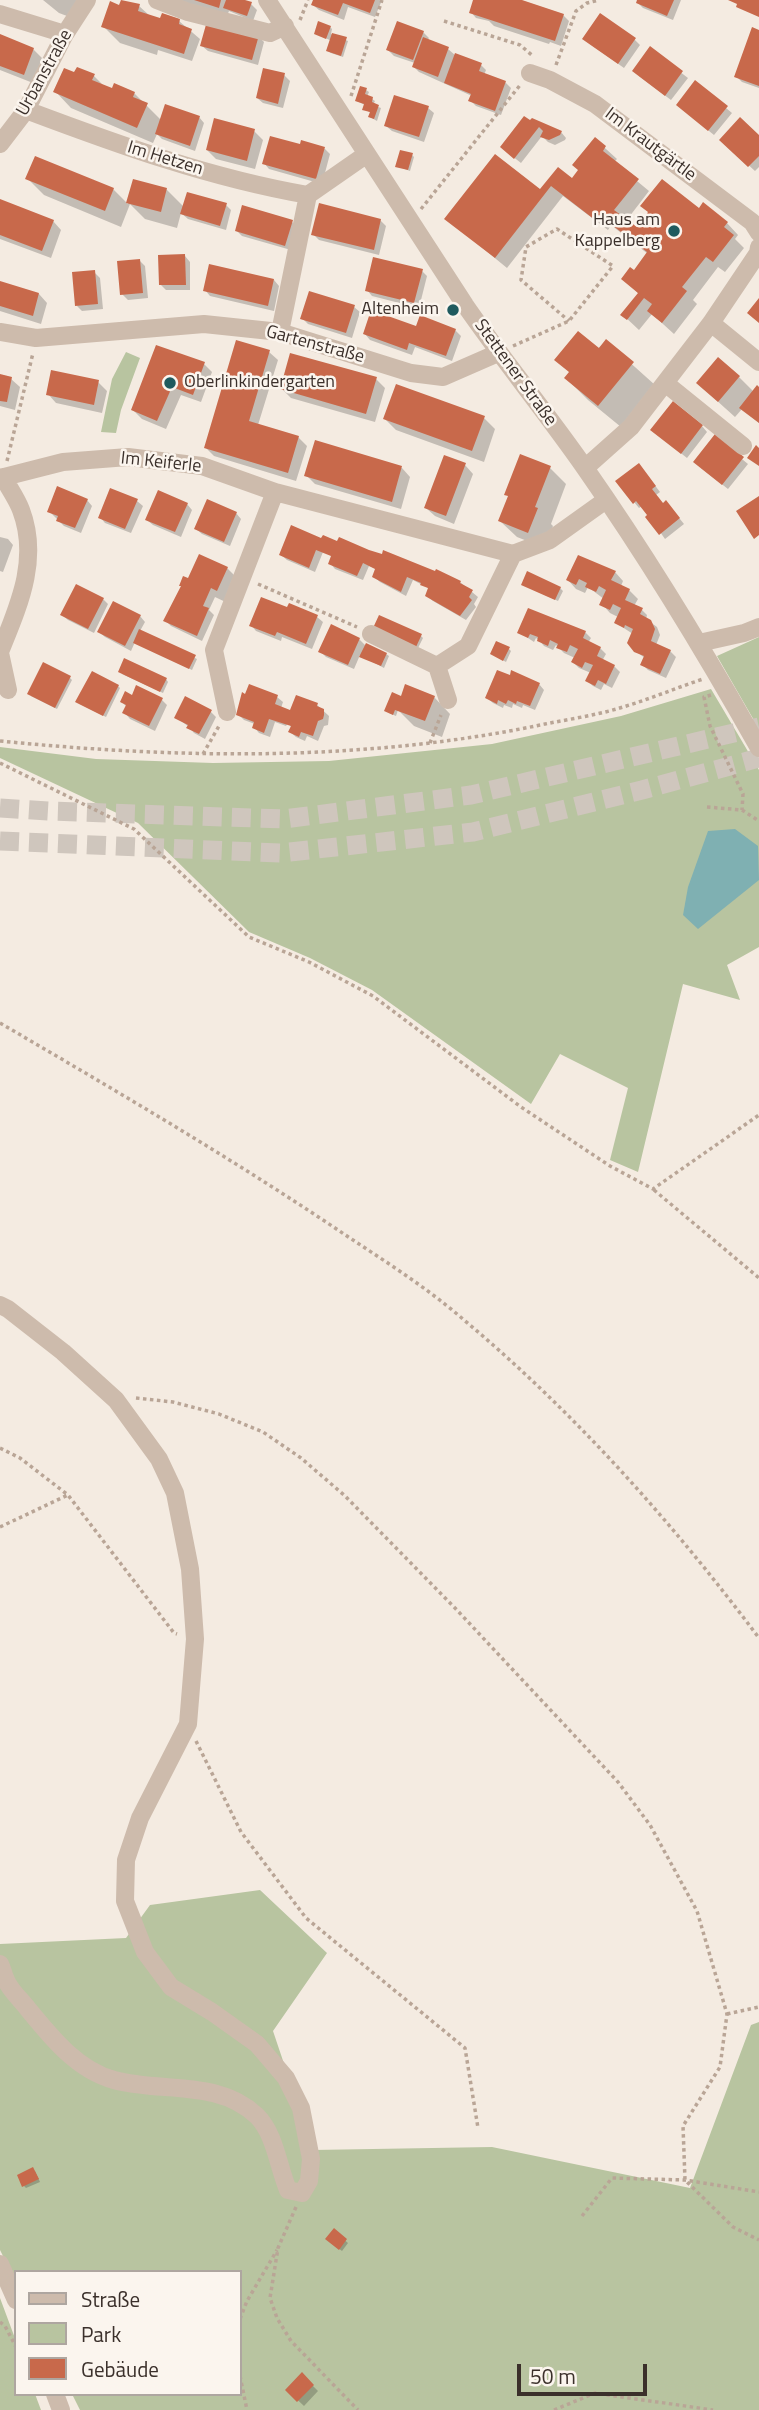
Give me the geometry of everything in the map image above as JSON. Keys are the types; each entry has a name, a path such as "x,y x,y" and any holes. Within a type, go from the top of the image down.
{"street":[{"name":"Urbanstraße","path":"0,144 26,110 65,34 87,0"},
{"path":"157,0 188,12 270,33 285,26"},
{"name":"Stettener Straße","path":"267,0 498,353 585,468 699,643 759,748"},
{"path":"0,14 65,34"},
{"name":"Im Krautgärtle","path":"538,76 595,103 752,222 759,233"},
{"name":"Im Hetzen","path":"26,110 136,152 258,186 308,195"},
{"path":"280,332 308,195 367,154"},
{"path":"585,468 631,427 711,323 759,251"},
{"path":"711,323 759,362"},
{"name":"Gartenstraße","path":"0,332 36,338 204,324 280,332 411,373 443,377 498,353"},
{"path":"665,383 743,446"},
{"name":"Im Keiferle","path":"2,477 63,462 128,457 202,466 275,492 513,555"},
{"path":"2,477 22,511 30,555 24,591 0,653 8,690"},
{"path":"227,712 214,650 275,492"},
{"path":"437,667 468,646 513,555 550,540 606,500"},
{"path":"699,643 744,634 759,627"},
{"path":"372,634 437,667 448,700"},
{"path":"0,1305 63,1352 116,1400 159,1458 175,1493 190,1569 195,1639 188,1724 140,1818 126,1860 125,1901 145,1952 172,1987 257,2043 286,2078 301,2108 311,2159 309,2181 302,2193 288,2190 279,2171 269,2132 259,2118 241,2102 212,2092 113,2080 82,2064 51,2037 16,1995 0,1964"},
{"path":"0,2264 14,2296"}],"path":[{"path":"344,118 382,0"},
{"path":"411,222 538,76 576,11 587,3 599,0"},
{"path":"444,21 520,46 533,56 538,76"},
{"path":"498,353 569,321 613,266 557,229 526,247 521,280 569,321"},
{"path":"2,477 36,338"},
{"path":"242,577 372,634"},
{"path":"0,741 96,751 328,753 491,736 621,708 722,681"},
{"path":"722,681 704,697 710,726 743,794 742,810"},
{"path":"430,743 448,700"},
{"path":"202,754 227,712"},
{"path":"0,763 134,829 249,937 309,962 373,996 521,1107 610,1166 653,1189 759,1278"},
{"path":"707,807 742,810 759,821"},
{"path":"0,1023 196,1138 405,1275 462,1318 523,1372 595,1443 688,1548 759,1638"},
{"path":"653,1189 759,1115"},
{"path":"116,1400 139,1398 173,1402 219,1414 263,1432 301,1458 344,1495 455,1608 618,1782 663,1848 697,1911 727,2014 720,2067 683,2126 685,2180 733,2227 759,2240"},
{"path":"0,1448 20,1458 68,1494 174,1633 195,1639"},
{"path":"0,1527 68,1494"},
{"path":"188,1724 241,1832 306,1917 465,2048 478,2127"},
{"path":"727,2014 759,2007"},
{"path":"582,2216 612,2178 685,2180 759,2192"},
{"path":"242,2314 278,2248 302,2193"},
{"path":"278,2248 270,2298 277,2318 290,2340 358,2410"},
{"path":"0,2322 14,2343"},
{"path":"242,2386 247,2410"},
{"path":"554,2410 594,2393 713,2410"}],"green space":[{"path":"126,352 140,358 121,410 116,433 101,432 112,379"},
{"path":"759,637 759,729 717,656"},
{"path":"711,689 759,770 759,947 727,965 740,1000 683,984 638,1172 610,1160 628,1088 560,1054 531,1104 372,990 310,958 249,932 138,823 0,758 0,747 96,759 213,763 329,761 492,744 621,716"},
{"path":"260,1890 327,1953 273,2031 313,2150 492,2147 690,2188 751,2025 759,2022 759,2410 80,2410 73,2396 242,2396 242,2270 14,2270 14,2278 0,2250 0,1944 126,1938 150,1905"},
{"path":"0,2298 14,2336 14,2396 36,2396 41,2410 0,2410"}],"water":[{"path":"735,829 758,846 759,880 698,929 683,915 688,887 708,831"}],"building":[{"path":"121,0 140,4 138,11 160,18 162,13 180,19 179,24 192,29 184,54 101,27 110,1 119,5"},
{"path":"194,0 221,0 219,8"},
{"path":"226,0 252,2 247,16 223,8"},
{"path":"313,0 375,0 370,13 343,3 338,15 311,5"},
{"path":"473,0 522,0 564,14 555,41 469,13"},
{"path":"637,0 674,0 667,16 636,3"},
{"path":"728,0 759,0 759,17 736,7 737,4"},
{"path":"600,13 636,38 618,64 582,39"},
{"path":"207,21 259,35 252,60 200,46"},
{"path":"318,21 331,26 326,39 314,34"},
{"path":"397,21 424,31 413,60 386,50"},
{"path":"752,27 759,30 759,86 734,77"},
{"path":"332,33 347,37 341,56 326,51"},
{"path":"0,34 34,48 24,75 0,66"},
{"path":"423,37 449,47 438,77 412,67"},
{"path":"650,46 683,71 665,96 632,71"},
{"path":"455,53 482,63 479,71 506,81 495,111 468,101 471,94 444,83"},
{"path":"77,67 95,74 92,80 112,88 114,83 135,92 133,97 148,103 137,128 53,92 64,68 74,72"},
{"path":"263,68 285,73 278,104 256,98"},
{"path":"695,80 728,106 708,131 676,105"},
{"path":"360,86 367,88 365,94 373,97 372,102 379,105 374,119 368,117 370,112 362,110 364,104 355,101"},
{"path":"394,95 429,106 419,137 384,126"},
{"path":"165,104 200,116 190,146 155,134"},
{"path":"524,116 562,131 560,135 549,140 540,137 543,131 539,127 514,159 500,147"},
{"path":"740,117 759,135 759,156 748,167 719,140"},
{"path":"214,118 255,129 247,161 206,150"},
{"path":"270,136 300,144 301,140 325,147 316,179 262,164"},
{"name":"Haus am Kappelberg","path":"595,137 606,146 603,151 639,179 614,210 637,227 648,212 640,206 662,179 699,208 703,202 728,222 724,227 734,235 713,262 706,257 682,287 687,291 662,323 647,311 652,304 644,298 627,320 620,315 638,293 621,279 630,267 634,270 647,252 599,215 595,220 551,186 495,258 444,219 495,154 540,189 558,167 572,178 578,170 572,165"},
{"path":"400,150 413,153 408,170 395,167"},
{"path":"35,156 114,188 105,211 25,179"},
{"path":"133,179 167,188 161,212 126,203"},
{"path":"187,192 227,203 220,226 180,214"},
{"path":"0,199 54,220 42,251 0,235"},
{"path":"319,203 381,219 374,250 311,235"},
{"path":"242,205 293,220 285,246 235,231"},
{"path":"185,254 186,285 159,285 158,255"},
{"path":"373,257 423,269 414,303 365,291"},
{"path":"140,259 143,293 120,295 117,261"},
{"path":"209,264 274,279 268,306 203,291"},
{"path":"95,270 98,304 75,306 72,272"},
{"path":"0,281 39,293 33,316 0,306"},
{"path":"309,291 355,305 346,333 300,319"},
{"path":"759,298 759,323 747,313"},
{"path":"371,310 416,326 420,315 456,329 446,356 409,343 407,350 363,334"},
{"path":"578,331 599,348 606,339 634,362 598,406 564,378 569,372 554,360"},
{"path":"236,340 270,350 249,421 299,436 288,473 204,448"},
{"name":"Oberlinkindergarten","path":"156,345 205,362 193,395 172,387 157,421 131,410"},
{"path":"290,353 377,377 366,414 280,389"},
{"path":"718,357 740,376 718,402 696,383"},
{"path":"51,370 99,380 94,405 46,395"},
{"path":"0,374 12,377 7,402 0,401"},
{"path":"396,384 485,416 472,451 383,419"},
{"path":"757,385 759,387 759,423 739,408"},
{"path":"673,401 703,425 681,454 650,430"},
{"path":"715,434 744,457 722,485 693,462"},
{"path":"315,440 402,466 392,502 304,476"},
{"path":"756,445 759,448 759,466 747,458"},
{"path":"520,454 551,466 528,533 498,521 508,496 504,495"},
{"path":"444,455 466,463 446,516 424,508"},
{"path":"639,463 656,486 652,489 663,503 666,500 680,518 659,535 636,501 633,504 615,481"},
{"path":"57,486 88,499 75,528 56,521 58,516 47,512"},
{"path":"110,488 138,499 125,529 98,518"},
{"path":"158,490 188,503 175,532 145,520"},
{"path":"759,496 759,535 754,539 736,511"},
{"path":"207,499 237,512 224,542 194,529"},
{"path":"291,525 321,538 323,535 337,541 339,537 369,550 382,554 383,550 435,571 436,569 473,590 469,597 472,600 460,616 425,596 428,588 420,585 421,583 407,577 401,592 372,577 375,569 363,563 357,576 328,564 331,556 316,550 309,568 279,555"},
{"path":"199,554 228,567 217,591 211,588 203,606 209,608 197,636 163,621 181,586 183,576 188,578"},
{"path":"578,555 616,571 611,580 630,589 625,600 643,608 640,614 651,620 655,629 651,641 671,650 660,674 640,665 644,656 634,652 627,643 633,629 614,623 621,608 613,604 610,610 599,605 606,590 599,586 596,592 585,587 587,583 579,579 576,585 566,580"},
{"path":"527,571 561,587 555,600 521,585"},
{"path":"76,584 104,598 88,629 60,615"},
{"path":"261,597 287,607 289,603 318,615 306,644 277,632 275,636 249,626"},
{"path":"113,601 141,615 125,646 97,632"},
{"path":"528,608 586,631 583,638 601,647 597,656 615,665 606,684 598,680 595,686 585,681 593,665 585,662 582,668 571,662 578,649 570,645 567,652 556,648 558,644 550,640 548,646 537,641 538,637 530,634 528,638 517,633"},
{"path":"379,615 422,634 416,647 373,628"},
{"path":"331,624 360,638 348,665 318,652"},
{"path":"139,629 196,655 189,669 133,643"},
{"path":"496,641 510,647 503,661 490,654"},
{"path":"366,643 387,653 381,666 359,657"},
{"path":"124,658 167,678 160,692 118,672"},
{"path":"43,662 71,676 55,708 27,694"},
{"path":"497,670 510,675 511,670 540,683 530,706 508,700 506,704 498,700 497,704 485,698"},
{"path":"92,671 119,685 103,716 75,702"},
{"path":"249,684 278,695 275,704 290,710 296,695 318,703 317,706 324,709 324,715 323,719 318,721 313,736 301,732 299,737 288,732 291,726 269,719 264,733 252,728 254,722 236,715 242,692 245,694"},
{"path":"405,684 435,696 425,721 395,710 393,715 384,711 392,692 401,696"},
{"path":"136,685 163,698 149,726 122,713 126,705 120,702 125,691 132,695"},
{"path":"185,696 212,710 199,734 174,718"},
{"path":"33,2167 39,2179 22,2187 17,2175"},
{"path":"334,2228 347,2239 339,2250 325,2239"},
{"path":"302,2372 314,2385 297,2402 285,2390"}],"tunnel":[{"path":"0,808 284,819 471,795 759,727"},
{"path":"0,841 281,853 473,832 759,758"}],"place":[{"name":"Haus am Kappelberg","path":"674,231"},
{"name":"Altenheim","path":"453,310"},
{"name":"Oberlinkindergarten","path":"170,383"}]}
